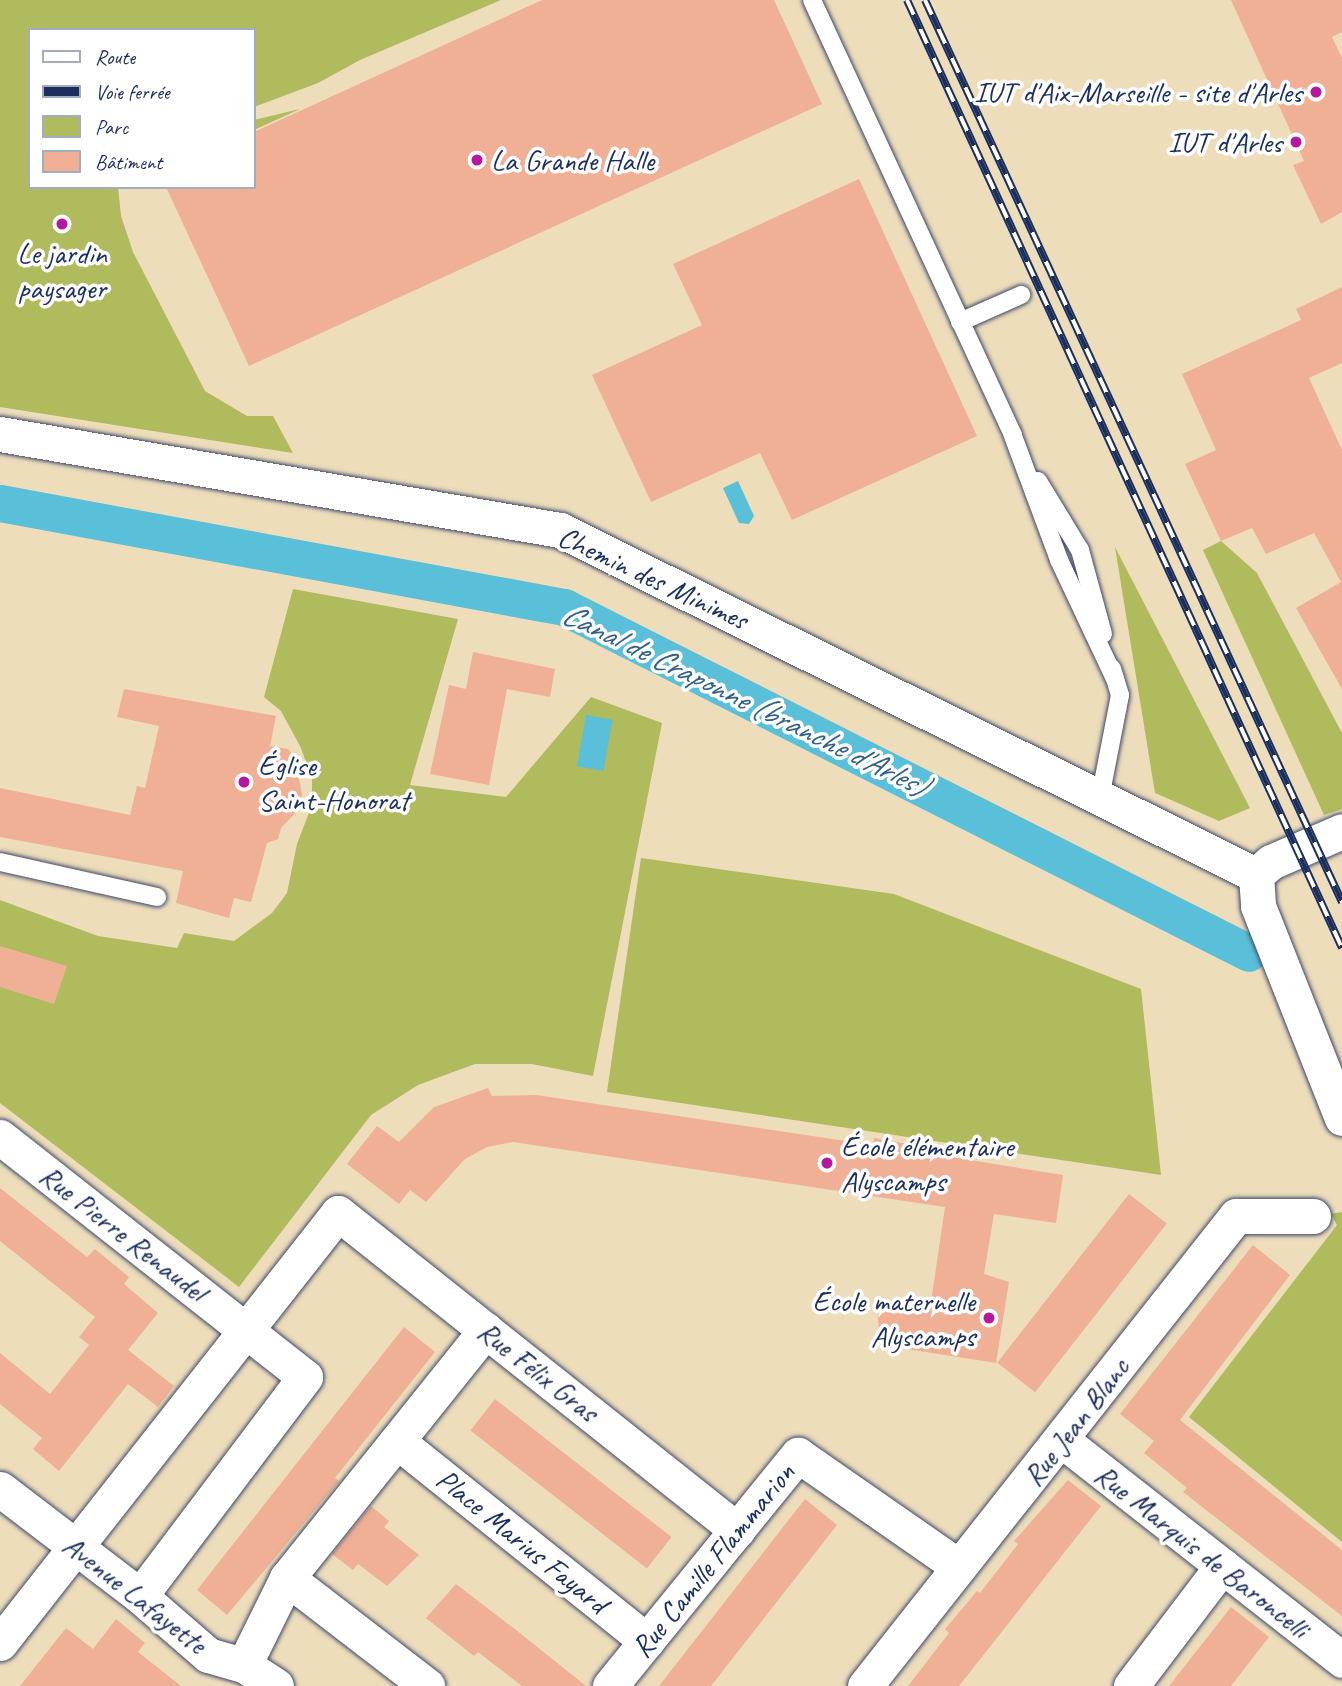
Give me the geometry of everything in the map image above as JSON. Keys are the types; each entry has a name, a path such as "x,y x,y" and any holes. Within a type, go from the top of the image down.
{"street":[{"name":"Chemin des Minimes","path":"0,434 560,530 1100,798 1257,891"},
{"path":"1342,831 1271,862 1257,891 1285,975 1342,1118"},
{"name":"Rue Pierre Renaudel","path":"0,1137 305,1377 140,1596"},
{"name":"Rue Félix Gras","path":"247,1329 338,1213 737,1530"},
{"name":"Rue Jean Blanc","path":"865,1686 1063,1441 1236,1216 1313,1216"},
{"path":"0,1643 247,1329"},
{"path":"244,1665 287,1578 486,1330"},
{"name":"Place Marius Fayard","path":"397,1441 647,1641"},
{"name":"Rue Marquis de Baroncelli","path":"1063,1441 1342,1660"},
{"name":"Rue Camille Flammarion","path":"610,1686 799,1455 959,1567"},
{"name":"Avenue Lafayette","path":"0,1489 140,1596 208,1655 244,1665 276,1686"},
{"path":"1131,1686 1222,1566"},
{"path":"287,1578 427,1686"}],"lane":[{"path":"813,0 1015,442 1080,550 1120,695 1100,798"},
{"path":"960,322 1021,295"},
{"path":"0,862 157,897"}],"green space":[{"name":"Le jardin paysager","path":"0,0 501,0 360,60 318,83 256,106 256,28 28,28 28,189 118,189 121,216 133,252 205,391 247,416 273,416 293,453 0,407"},
{"path":"300,109 256,129 256,120"},
{"path":"1221,541 1257,573 1342,733 1342,809 1324,815 1203,550"},
{"path":"1115,547 1250,808 1219,821 1155,793"},
{"path":"293,589 458,619 410,785 506,797 591,697 662,723 593,1076 532,1064 475,1064 418,1085 371,1115 239,1287 0,1103 0,900 98,936 177,948 184,933 234,941 272,913 287,893 297,844 312,805 312,780 301,748 281,711 264,697"},
{"path":"641,858 894,894 1141,989 1161,1175 607,1092"},
{"path":"1342,1212 1342,1542 1189,1417 1337,1225 1331,1214"}],"water":[{"path":"738,481 754,516 749,524 739,523 723,488"},
{"path":"586,715 613,720 604,771 577,766"}],"building":[{"name":"La Grande Halle","path":"542,0 774,0 822,104 249,366 167,189 256,189 256,131"},
{"name":"IUT d'Aix-Marseille - site d'Arles","path":"1231,0 1342,0 1342,32 1332,37 1342,58 1342,212 1321,224 1293,165 1304,161"},
{"path":"859,179 977,436 792,520 760,453 651,502 592,375 702,325 673,264"},
{"path":"1342,287 1342,363 1309,378 1342,450 1342,689 1296,608 1341,582 1314,533 1266,554 1252,528 1221,541 1185,464 1216,450 1182,374 1301,320 1296,309"},
{"path":"473,652 555,669 550,697 507,689 489,785 430,774 449,685 466,689"},
{"path":"124,689 276,716 270,746 288,749 296,759 292,774 299,779 302,794 298,810 281,828 278,839 267,843 251,902 234,898 229,918 176,903 183,871 0,837 0,788 130,815 137,786 145,788 159,726 117,717"},
{"path":"0,946 67,966 54,1004 0,987"},
{"path":"488,1088 492,1096 536,1095 873,1145 874,1138 953,1152 951,1157 1063,1175 1056,1223 994,1214 984,1274 1009,1282 996,1363 894,1347 879,1331 878,1318 888,1301 901,1298 931,1302 945,1207 513,1142 487,1147 465,1159 426,1202 410,1190 399,1204 347,1164 377,1126 399,1142 434,1107"},
{"path":"0,1188 87,1257 95,1249 129,1277 124,1284 158,1313 128,1350 174,1386 158,1407 128,1384 59,1471 33,1449 42,1438 0,1404 0,1353 50,1394 89,1345 79,1337 95,1317 0,1241"},
{"path":"1129,1194 1167,1224 1035,1392 997,1363"},
{"path":"1253,1245 1290,1275 1180,1420 1342,1550 1342,1616 1183,1492 1187,1488 1144,1453 1154,1441 1120,1414"},
{"path":"404,1327 435,1352 335,1478 339,1481 227,1615 197,1590"},
{"path":"495,1399 672,1537 647,1568 470,1431"},
{"path":"1068,1480 1101,1506 959,1686 908,1686 949,1633 945,1629 977,1591 980,1593 1018,1544 1014,1541"},
{"path":"805,1499 837,1525 711,1686 659,1686"},
{"path":"371,1506 389,1521 384,1527 419,1555 387,1586 358,1564 353,1570 332,1554"},
{"path":"456,1584 586,1686 522,1686 478,1652 474,1656 426,1618"},
{"path":"1231,1607 1269,1637 1231,1686 1169,1686"},
{"path":"116,1619 145,1643 138,1652 181,1686 20,1686 66,1628 93,1649"}],"waterway":[{"name":"Canal de Craponne (branche d'Arles)","path":"0,503 564,607 1249,953"}],"railway":[{"path":"907,0 1342,948"},
{"path":"925,0 1342,902"}],"place":[{"name":"IUT d'Aix-Marseille - site d'Arles","path":"1316,92"},
{"name":"IUT d'Arles","path":"1296,142"},
{"name":"La Grande Halle","path":"477,160"},
{"name":"Le jardin paysager","path":"62,224"},
{"name":"Église Saint-Honorat","path":"244,782"},
{"name":"École élémentaire Alyscamps","path":"827,1163"},
{"name":"École maternelle Alyscamps","path":"989,1318"}]}
